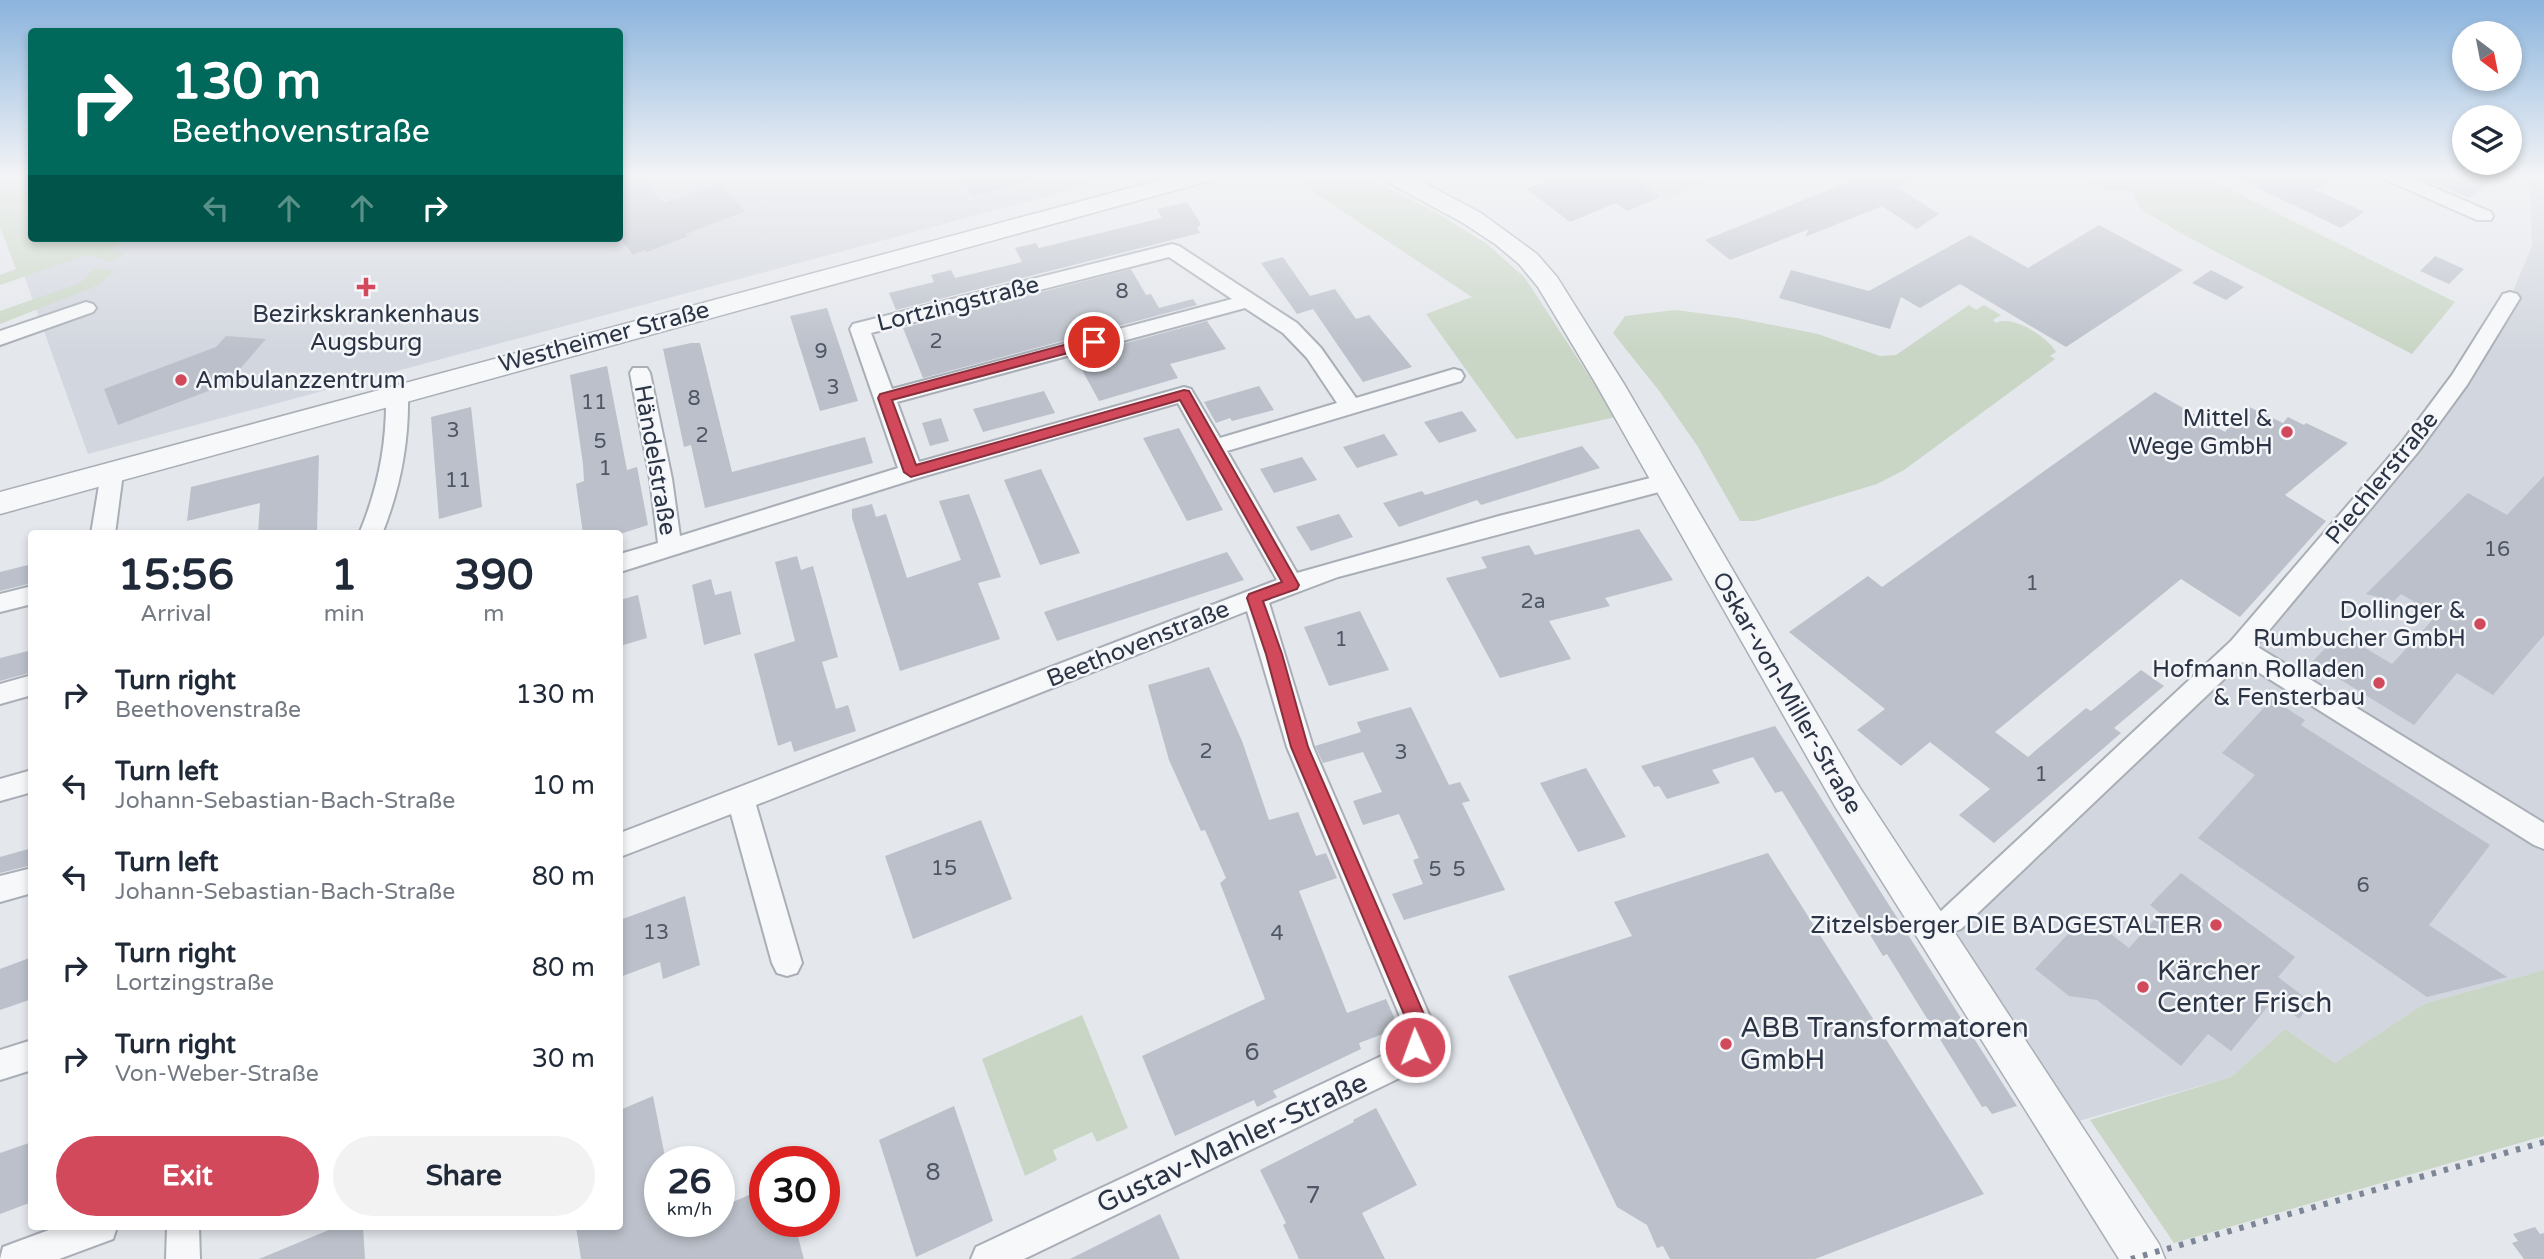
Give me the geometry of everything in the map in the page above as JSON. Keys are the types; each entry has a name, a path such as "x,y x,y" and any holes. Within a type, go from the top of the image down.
{"street":[{"name":"Westheimer Straße","path":"0,503 992,233"},
{"name":"Oskar-von-Miller-Straße","path":"1494,233 1531,262 1556,295 1847,798 2144,1259"},
{"name":"Lortzingstraße","path":"911,472 860,329 1172,250 1274,315 1304,341 1351,407"},
{"name":"Piechlerstraße","path":"1929,928 1951,920 2240,648 2410,447 2460,380 2510,298"},
{"path":"885,398 1250,300"},
{"path":"0,338 86,308"},
{"name":"Händelstraße","path":"640,373 661,478 670,548"},
{"path":"1214,447 1454,376"},
{"path":"623,562 911,472 1184,394 1292,585"},
{"path":"371,530 391,466 396,439 397,395"},
{"path":"104,530 113,473"},
{"name":"Beethovenstraße","path":"623,844 1333,570 1666,482"},
{"path":"0,603 28,597"},
{"name":"Gustav-Mahler-Straße","path":"988,1259 1401,1062 1415,1047 1419,1026 1300,747 1255,598"},
{"path":"2240,648 2544,837"},
{"path":"0,694 28,686"},
{"path":"0,790 28,782"},
{"path":"741,800 788,963"},
{"path":"0,889 28,881"},
{"path":"0,1065 28,1056"},
{"path":"15,1259 93,1230"},
{"path":"183,1230 183,1259"}],"shaded area":[{"name":"Bezirkskrankenhaus Augsburg","path":"9,233 28,233 28,242 623,242 623,233 911,233 88,454"},
{"path":"2531,233 2544,233 2544,970 2424,1004 2335,1063 2285,1029 2231,1077 2058,1127 1929,928 2240,648 2356,511 2510,298 2532,246"}],"green space":[{"path":"2,233 28,233 28,242 119,242 111,249 124,254 111,262 88,255 0,285 0,275 16,269"},
{"path":"1375,233 1469,233 1487,244 1525,278 1616,417 1516,439 1426,314 1472,297"},
{"path":"2180,233 2317,233 2455,302 2412,354"},
{"path":"95,268 114,271 99,285 0,324 0,311 80,283"},
{"path":"1969,305 1976,310 1984,305 2001,315 1993,320 1996,323 2011,322 2029,328 2052,346 2056,352 2050,356 2055,359 1904,470 1877,484 1755,521 1740,521 1698,447 1660,392 1613,333 1625,316 1675,310 1737,318 1818,334 1880,356 1896,355"},
{"path":"2544,970 2544,1136 2174,1243 2090,1120 2231,1077 2285,1029 2335,1063 2424,1004"},
{"path":"1082,1015 1128,1128 1097,1142 1092,1132 1053,1150 1057,1160 1025,1176 982,1059"}],"building":[{"path":"623,233 689,233 686,234 688,236 633,255 623,242"},
{"path":"1102,233 1200,233 896,310 889,293 934,282 931,275 951,270 955,278 1022,262 1015,248 1036,243 1039,248"},
{"path":"1723,233 1799,233 1730,260 1705,240"},
{"path":"2086,233 2113,233 2183,270 2066,347 1960,284 1920,308 1901,297 1890,329 1779,298 1791,270 1869,291 1970,235 2028,268"},
{"path":"2435,256 2464,269 2449,284 2420,271"},
{"path":"1283,257 1310,296 1335,289 1356,319 1369,315 1412,367 1363,382 1313,309 1297,314 1261,263"},
{"path":"1131,269 1146,295 1151,294 1159,308 1193,299 1197,305 923,378 903,328"},
{"path":"2211,270 2244,287 2226,300 2192,283"},
{"path":"827,308 858,401 820,411 790,316"},
{"path":"1207,321 1226,349 1170,364 1178,378 1099,401 1075,357"},
{"name":"Ambulanzzentrum","path":"226,336 266,339 227,384 118,425 104,389 216,347"},
{"path":"700,343 732,472 865,437 873,463 705,508 691,445 684,447 663,349"},
{"path":"607,366 627,470 637,467 648,525 623,533 623,530 582,530 576,484 584,481 583,464 570,375"},
{"path":"1259,386 1274,410 1216,423 1204,402"},
{"path":"1044,391 1055,413 983,432 973,409"},
{"path":"2155,392 2225,432 2247,406 2283,423 2288,417 2304,425 2306,423 2348,443 2285,495 2326,521 2240,617 2181,579 1995,732 2028,757 2086,708 2091,711 2141,670 2164,686 2114,728 2121,733 1994,843 1959,815 1990,789 1930,742 1901,766 1857,730 1885,709 1789,632 1868,576 1882,587"},
{"path":"471,407 482,507 439,519 431,417"},
{"path":"1462,411 1477,431 1439,443 1424,422"},
{"path":"941,418 949,441 930,446 922,423"},
{"path":"1179,428 1223,510 1187,521 1143,438"},
{"path":"1384,434 1398,455 1357,468 1343,447"},
{"path":"1582,446 1600,468 1481,505 1477,500 1399,527 1383,503 1422,491 1425,495"},
{"path":"319,455 317,530 258,530 260,503 187,521 191,487"},
{"path":"1302,457 1317,480 1274,493 1260,469"},
{"path":"1041,469 1080,553 1040,565 1004,480"},
{"path":"2544,476 2544,635 2493,695 2457,673 2414,725 2312,662 2340,633 2392,664 2437,615 2401,594 2394,601 2366,594 2468,493 2507,515"},
{"path":"969,494 1001,577 978,583 1000,639 900,671 852,518 852,509 872,504 876,517 886,514 907,578 961,560 939,501"},
{"path":"1339,514 1353,537 1311,551 1296,527"},
{"path":"1639,529 1673,580 1605,598 1610,606 1549,621 1571,659 1500,678 1446,578 1487,568 1481,557 1529,545 1535,555"},
{"path":"1227,552 1244,580 1057,641 1044,612"},
{"path":"797,556 801,570 813,566 838,657 822,662 836,709 848,705 856,731 794,752 791,741 778,746 754,654 795,641 775,562"},
{"path":"28,565 28,584 0,591 0,572"},
{"path":"711,579 715,595 731,591 741,634 704,645 692,585"},
{"path":"638,595 647,638 623,645 623,599"},
{"path":"1360,611 1389,670 1329,686 1304,627"},
{"path":"28,651 28,673 0,681 0,658"},
{"path":"1209,667 1242,741 1269,820 1298,812 1316,856 1326,853 1337,878 1299,891 1347,1013 1386,999 1399,1028 1359,1043 1361,1049 1273,1091 1277,1097 1257,1107 1254,1100 1175,1136 1142,1056 1265,999 1220,883 1226,878 1169,760 1148,685"},
{"path":"2272,699 2305,720 2301,725 2490,845 2429,925 2507,977 2427,997 2198,838 2255,775 2222,753"},
{"path":"1411,707 1449,785 1460,782 1470,801 1462,803 1505,890 1404,920 1392,894 1423,884 1413,860 1419,858 1399,814 1363,825 1353,801 1382,792 1363,752 1323,763 1315,746 1361,732 1357,722"},
{"path":"1775,726 2017,1106 1992,1114 1986,1106 1982,1107 1887,954 1883,956 1782,791 1775,793 1753,757 1712,770 1720,783 1667,799 1659,786 1654,787 1641,766"},
{"path":"1586,768 1626,837 1578,852 1540,783"},
{"path":"981,820 1012,899 913,939 885,856"},
{"path":"28,849 28,866 0,873 0,857"},
{"path":"1768,853 1984,1194 1815,1259 1670,1259 1663,1246 1657,1248 1647,1225 1617,1207 1508,976 1632,936 1614,902"},
{"path":"2181,873 2295,957 2278,977 2312,1003 2299,1019 2274,999 2231,1051 2208,1034 2181,1066 2097,1000 2069,996 2035,969 2086,915 2129,948 2160,913 2150,905"},
{"path":"685,896 700,965 663,979 660,962 623,976 623,919"},
{"path":"28,958 28,1000 0,1010 0,969"},
{"path":"653,1096 663,1146 644,1146 644,1237 735,1237 735,1201 749,1195 749,1237 798,1237 804,1259 581,1259 576,1230 623,1230 623,1109"},
{"path":"954,1106 993,1221 916,1257 879,1140"},
{"path":"1376,1108 1417,1185 1362,1213 1385,1259 1299,1259 1283,1225 1286,1223 1260,1170"},
{"path":"28,1143 28,1204 0,1214 0,1153"},
{"path":"1160,1214 1180,1259 1070,1259"},
{"path":"2535,1227 2540,1234 2544,1233 2544,1259 2524,1259 2512,1243 2518,1241 2513,1234"},
{"path":"329,1230 363,1230 365,1259 259,1259"}],"railway":[{"path":"2131,1259 2544,1142"}],"place":[{"name":"Bezirkskrankenhaus Augsburg","path":"366,287"},
{"name":"Ambulanzzentrum","path":"181,380"},
{"name":"Mittel & Wege GmbH","path":"2287,432"},
{"name":"Dollinger & Rumbucher GmbH","path":"2480,624"},
{"name":"Hofmann Rolladen & Fensterbau","path":"2379,683"},
{"name":"Zitzelsberger DIE BADGESTALTER","path":"2216,925"},
{"name":"Kärcher Center Frisch","path":"2143,987"},
{"name":"ABB Transformatoren GmbH","path":"1726,1044"}],"route":[{"path":"1094,342 885,398 911,472 1184,394 1292,585 1255,598 1300,747 1413,1009 1419,1026 1415,1047"}]}
